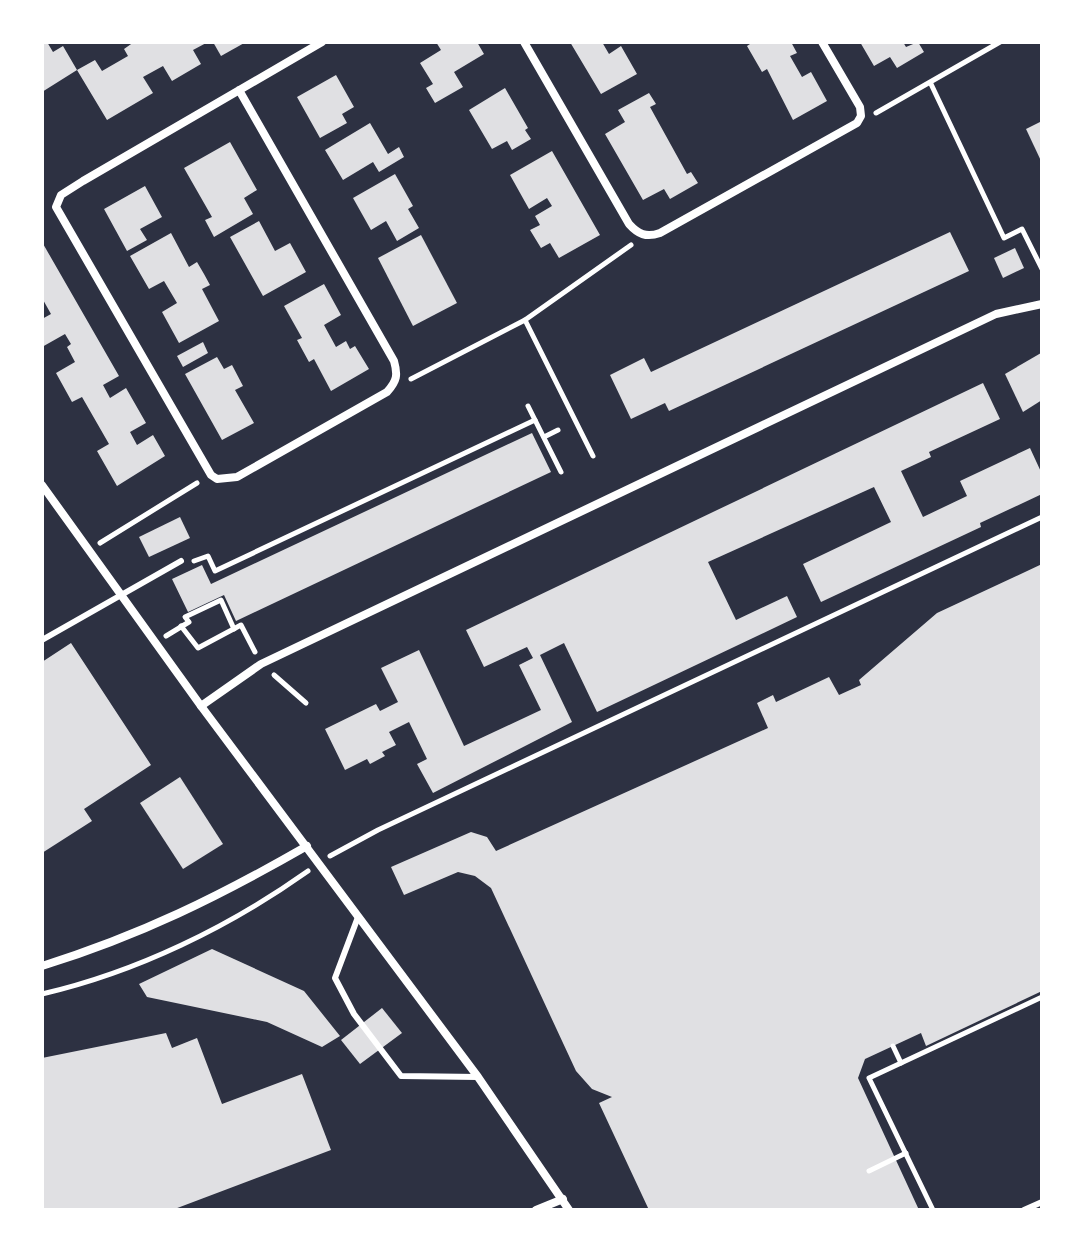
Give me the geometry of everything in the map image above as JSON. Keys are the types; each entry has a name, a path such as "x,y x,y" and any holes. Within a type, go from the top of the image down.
{"street":[{"path":"239,90 394,361 397,374 395,383 387,392 237,477 225,479 211,475 58,214 58,201 61,195 83,181 239,90 322,42"},
{"path":"524,42 629,224 645,236 660,233 851,127 861,116 860,107 822,42"},
{"path":"201,706 261,664 332,630 996,314 1042,304"},
{"path":"42,485 201,706 478,1077 569,1210"},
{"path":"42,966 97,949 161,923 228,891 307,846"},
{"path":"536,1210 563,1199"}],"lane":[{"path":"42,640 181,561"},
{"path":"358,917 335,978 354,1014 382,1052 401,1076 478,1077"},
{"path":"1024,1210 1042,1202"}],"path":[{"path":"851,127 1000,42"},
{"path":"931,84 1004,238 1022,229 1042,269"},
{"path":"387,392 525,320 645,236"},
{"path":"525,320 593,456"},
{"path":"528,406 561,472"},
{"path":"181,561 196,561 208,556 215,571 535,420"},
{"path":"544,437 558,430"},
{"path":"89,550 211,475"},
{"path":"42,994 138,964 198,936 378,830 1042,517"},
{"path":"234,629 221,600 185,617 189,622 181,626 198,648 234,629 241,625 255,650"},
{"path":"284,683 306,703"},
{"path":"933,1210 869,1078 1042,997"},
{"path":"893,1046 901,1063"},
{"path":"869,1171 906,1153"}],"building":[{"path":"42,42 47,42 53,52 63,46 77,70 42,92"},
{"path":"134,42 208,42 193,50 201,64 172,81 163,66 143,77 153,93 107,120 77,70 95,60 102,71 128,56 124,49"},
{"path":"213,42 246,42 221,56"},
{"path":"436,42 477,42 484,54 454,72 463,87 435,103 426,88 433,84 420,63 441,50"},
{"path":"570,42 602,42 609,54 621,46 637,74 601,94"},
{"path":"753,42 791,42 797,53 790,56 802,77 811,72 827,101 793,120 767,69 762,72 747,46"},
{"path":"860,42 903,42 906,47 918,42 924,52 897,68 890,57 874,66"},
{"path":"336,75 354,107 342,114 347,123 320,138 297,97"},
{"path":"505,88 531,139 512,150 507,141 492,149 469,110"},
{"path":"649,93 656,104 650,107 687,174 691,172 698,183 670,199 664,189 643,200 605,134 625,122 618,110"},
{"path":"1042,121 1042,163 1026,129"},
{"path":"370,123 388,154 399,147 404,157 379,172 373,162 343,180 325,150"},
{"path":"230,142 257,190 244,198 253,214 214,237 205,220 212,217 184,168"},
{"path":"552,151 600,235 559,258 550,243 541,248 530,230 540,225 535,216 552,206 547,198 529,209 510,175"},
{"path":"395,174 413,206 408,209 419,228 397,241 386,221 371,230 353,198"},
{"path":"145,186 162,217 140,229 147,240 127,251 104,209"},
{"path":"259,221 275,251 290,243 306,272 263,296 230,237"},
{"path":"950,232 969,271 669,411 665,403 631,419 610,375 644,358 651,372"},
{"path":"171,233 189,267 197,262 210,285 202,289 219,321 179,343 162,312 177,303 164,281 149,289 130,256"},
{"path":"421,235 457,303 413,326 378,258"},
{"path":"42,242 119,376 103,385 110,398 126,388 146,423 130,432 137,445 153,435 165,456 117,486 97,451 109,444 82,397 72,402 56,373 75,362 67,347 71,344 65,334 42,347 42,319 51,314 42,298"},
{"path":"1015,248 1024,268 1003,278 994,258"},
{"path":"324,284 341,315 324,325 336,347 346,341 350,349 355,346 369,369 331,391 314,359 309,362 297,340 302,338 284,306"},
{"path":"203,342 208,353 183,367 177,356"},
{"path":"1041,353 1042,400 1023,412 1005,374"},
{"path":"217,357 224,369 232,365 243,386 235,390 254,423 222,440 185,374"},
{"path":"983,383 1000,419 929,452 931,457 901,471 923,517 967,496 960,481 1030,448 1042,474 1042,494 980,523 981,527 821,602 803,564 891,522 874,487 708,562 736,620 787,596 797,617 597,712 564,643 540,655 572,722 433,793 417,764 427,759 409,722 389,732 396,745 382,752 385,756 370,764 367,759 345,770 325,729 376,704 380,711 398,702 381,668 419,650 464,746 541,710 519,665 533,658 527,647 484,667 466,630"},
{"path":"532,433 551,472 236,621 224,595 188,612 172,579 202,565 211,584"},
{"path":"180,517 190,538 149,557 139,537"},
{"path":"1042,564 1042,991 926,1046 921,1033 865,1059 858,1078 919,1210 649,1210 599,1103 612,1097 592,1089 576,1071 491,888 475,876 458,872 404,895 391,867 471,832 487,837 496,851 768,728 757,703 773,695 776,702 829,677 839,695 861,685 859,680 937,613"},
{"path":"71,643 151,765 84,809 92,821 42,853 42,662"},
{"path":"180,777 223,844 183,869 140,803"},
{"path":"212,949 304,991 340,1036 322,1047 267,1022 147,997 139,984"},
{"path":"382,1008 402,1033 360,1064 341,1040"},
{"path":"166,1033 172,1048 197,1038 222,1104 302,1074 331,1150 172,1210 42,1210 42,1058"}]}
